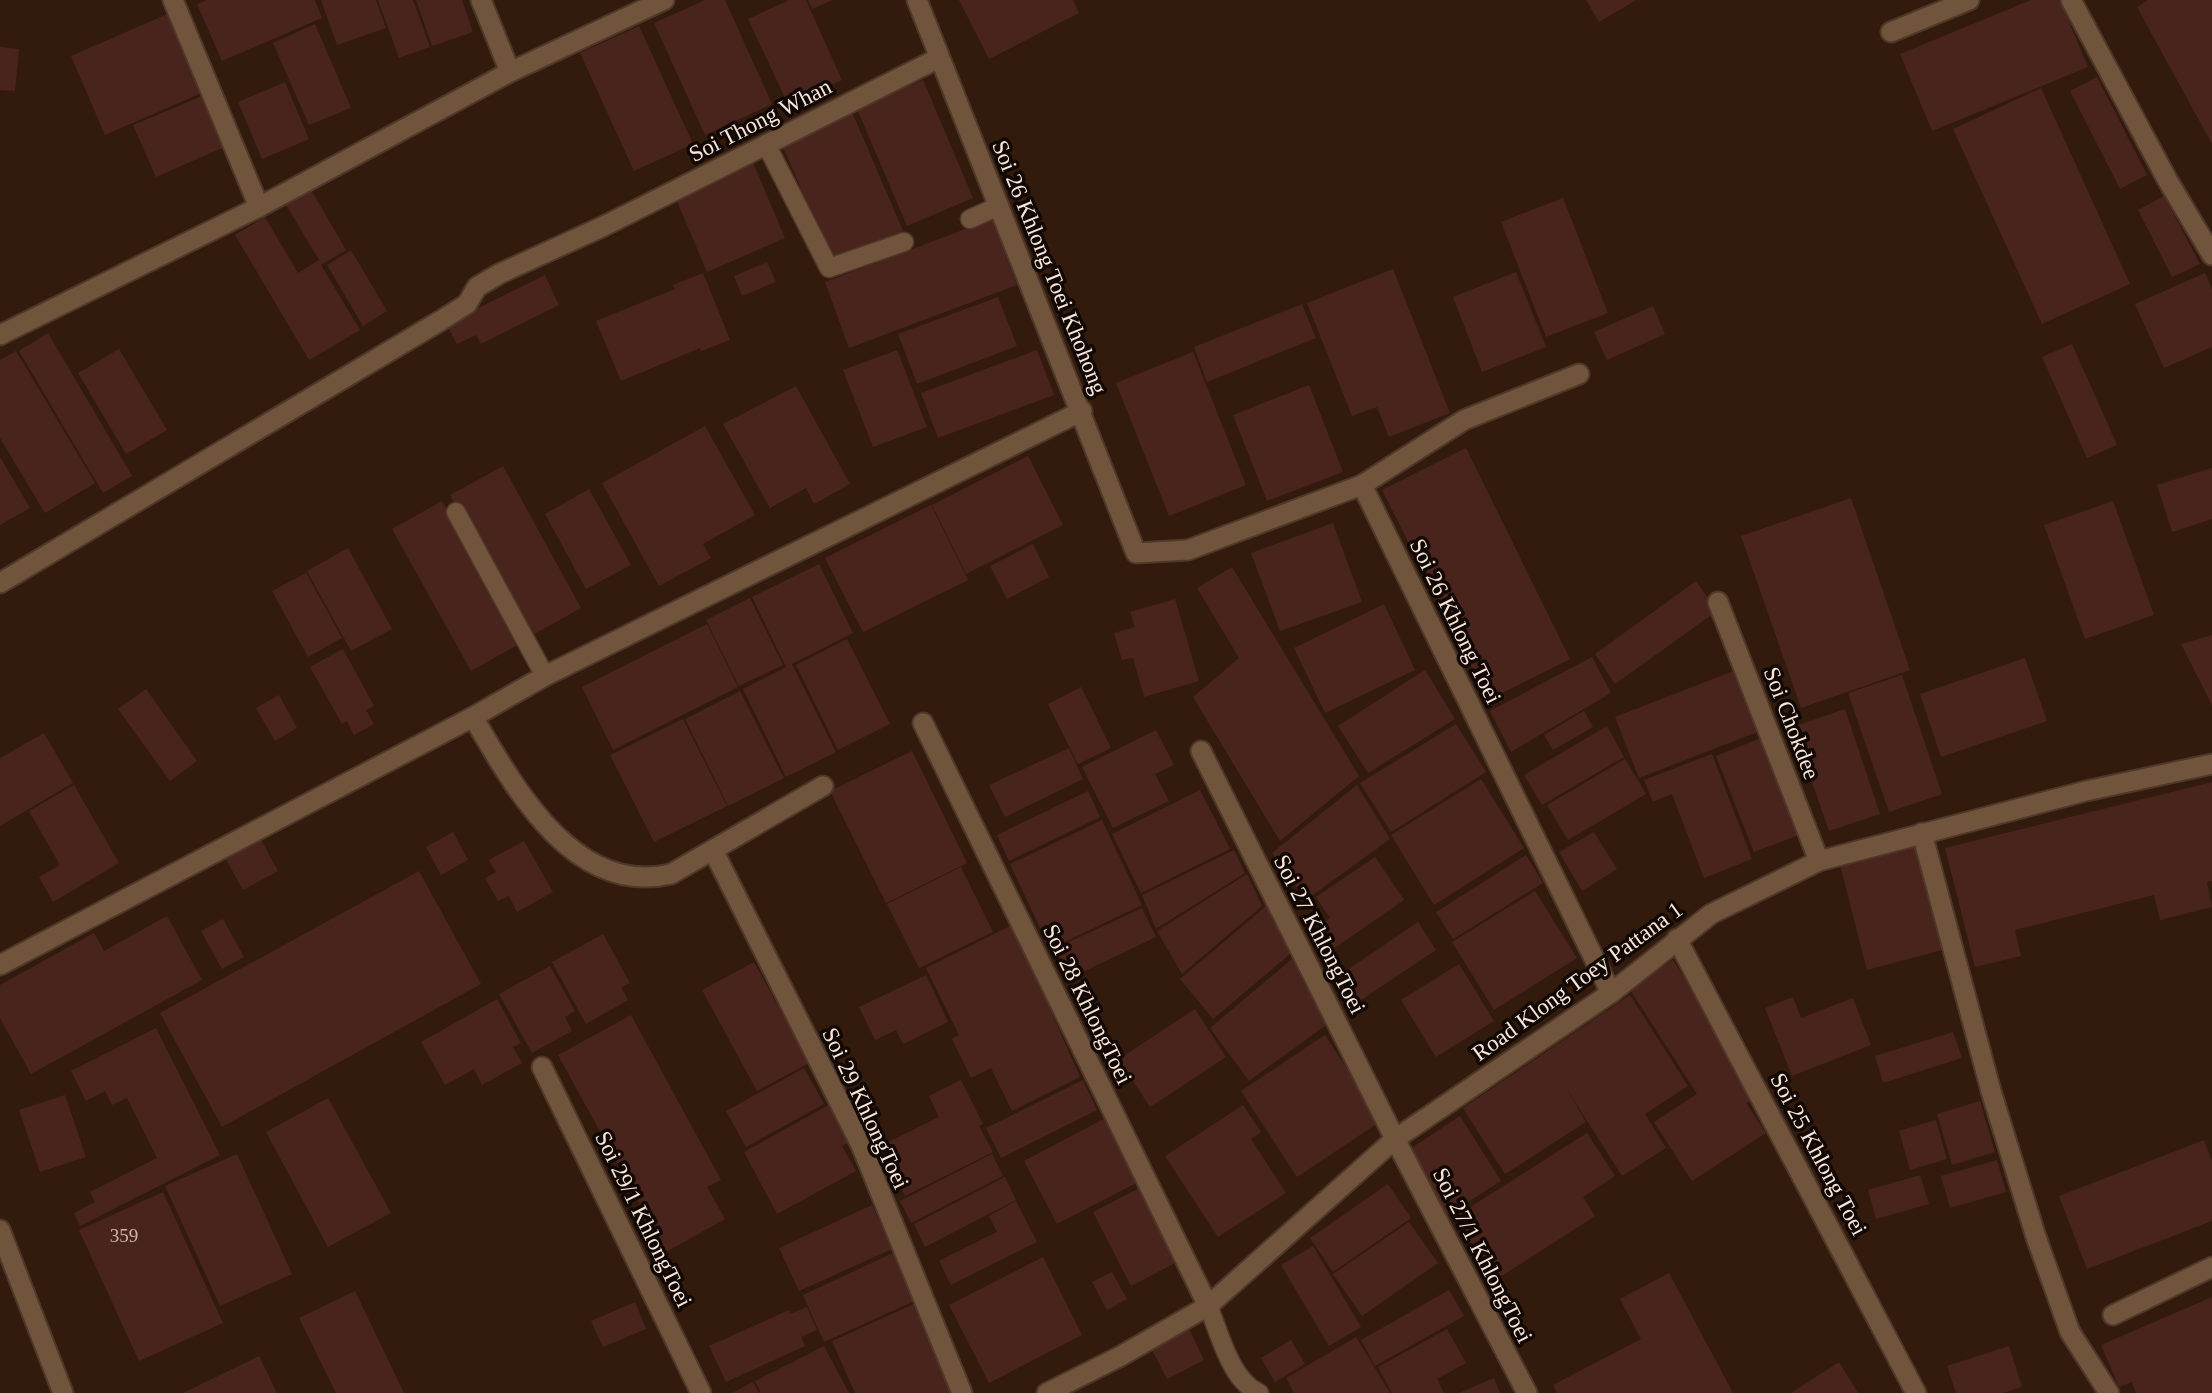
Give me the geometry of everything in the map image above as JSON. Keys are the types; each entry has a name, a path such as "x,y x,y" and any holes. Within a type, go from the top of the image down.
{"street":[{"path":"173,0 259,207"},
{"path":"481,0 510,72"},
{"path":"0,335 259,207 510,72 664,0"},
{"name":"Soi 26 Khlong Toei Khohong","path":"916,0 937,59 1082,411 1136,553 1188,550 1362,485"},
{"path":"1891,32 1969,0"},
{"path":"2071,0 2168,181 2212,255"},
{"name":"Soi Thong Whan","path":"0,583 440,321 467,304 477,286 604,226 937,59"},
{"path":"1362,485 1464,420 1579,374"},
{"path":"0,965 474,717 545,676 1082,411"},
{"name":"Soi 26 Khlong Toei","path":"1362,485 1611,993"},
{"name":"Soi Chokdee","path":"1718,602 1819,861"},
{"path":"474,717 516,790 536,816 573,850 628,877 646,880 671,874 823,786"},
{"name":"Soi 28 KhlongToei","path":"923,723 1208,1306"},
{"name":"Soi 27 KhlongToei","path":"1201,751 1395,1139"},
{"name":"Road Klong Toey Pattana 1","path":"1047,1393 1119,1357 1208,1306 1395,1139 1611,993 1711,914 1819,861 2086,791 2212,764"},
{"path":"1922,832 1991,1091 2036,1237 2070,1332 2109,1393"},
{"name":"Soi 29 KhlongToei","path":"713,850 861,1145 962,1393"},
{"name":"Soi 25 Khlong Toei","path":"1677,939 1916,1393"},
{"name":"Soi 29/1 KhlongToei","path":"542,1067 701,1393"},
{"name":"Soi 27/1 KhlongToei","path":"1395,1139 1527,1393"},
{"path":"0,1230 64,1393"},
{"path":"2113,1315 2212,1267"}],"lane":[{"path":"766,144 829,268 904,242"},
{"path":"970,219 999,206"},
{"path":"456,512 545,676"},
{"path":"1208,1306 1244,1383 1259,1393"}],"building":[{"path":"207,0 315,0 322,18 222,61 197,4"},
{"path":"321,0 376,0 386,28 337,45"},
{"path":"378,0 413,0 430,47 399,58"},
{"path":"416,0 462,0 473,32 432,46"},
{"path":"705,0 725,0 772,104 705,135 654,23"},
{"path":"789,0 806,0 842,80 788,104 748,19"},
{"path":"808,0 833,0 812,9"},
{"path":"959,0 1073,0 1079,13 989,59"},
{"path":"1586,0 1636,0 1599,22"},
{"path":"2031,0 2060,0 2088,67 1932,131 1900,54"},
{"path":"2148,0 2212,0 2212,144 2137,7"},
{"path":"172,12 206,91 105,135 71,56"},
{"path":"315,24 351,108 309,125 273,43"},
{"path":"639,26 693,144 634,171 580,53"},
{"path":"0,47 19,49 15,91 0,90"},
{"path":"2097,77 2147,175 2120,189 2070,91"},
{"path":"923,80 973,198 907,226 857,109"},
{"path":"285,82 309,139 262,159 238,102"},
{"path":"2041,88 2130,284 2042,324 1953,129"},
{"path":"207,94 229,145 156,177 133,125"},
{"path":"852,112 903,231 832,261 781,142"},
{"path":"751,158 785,238 707,272 673,192"},
{"path":"310,188 346,250 321,265 360,330 309,360 235,235 265,217 298,273 319,260 285,203"},
{"path":"2164,196 2200,264 2172,277 2138,210"},
{"path":"1563,198 1608,313 1546,337 1501,222"},
{"path":"992,219 1017,285 849,348 825,282"},
{"path":"351,250 387,311 363,326 327,265"},
{"path":"767,262 776,282 742,296 734,276"},
{"path":"1393,269 1450,413 1389,437 1377,407 1352,416 1307,303"},
{"path":"1516,272 1546,347 1482,372 1453,297"},
{"path":"703,273 730,340 701,351 700,348 621,381 596,321 675,289 673,285"},
{"path":"2205,273 2212,289 2212,347 2164,368 2135,304"},
{"path":"545,275 559,305 481,344 476,335 457,344 446,324"},
{"path":"998,297 1017,346 917,384 898,334"},
{"path":"1302,304 1316,338 1207,382 1194,347"},
{"path":"1653,306 1665,334 1607,360 1594,332"},
{"path":"48,333 132,476 103,493 19,351"},
{"path":"2072,344 2117,445 2087,458 2042,357"},
{"path":"119,349 167,430 126,454 78,373"},
{"path":"897,350 927,427 873,447 843,370"},
{"path":"1037,350 1054,395 938,438 921,393"},
{"path":"16,351 95,483 45,513 0,438 0,360"},
{"path":"1193,352 1246,485 1169,516 1116,383"},
{"path":"1309,385 1343,472 1267,501 1233,415"},
{"path":"796,386 850,484 814,504 806,488 770,508 723,424"},
{"path":"705,426 755,515 703,544 711,558 659,586 602,483"},
{"path":"1466,448 1570,659 1488,700 1382,490"},
{"path":"1028,456 1063,525 966,574 932,505"},
{"path":"0,457 30,508 0,525"},
{"path":"503,466 581,608 529,637 450,495"},
{"path":"2212,468 2212,519 2172,532 2157,485"},
{"path":"589,489 631,565 586,589 545,514"},
{"path":"1851,498 1910,670 1801,708 1741,536"},
{"path":"442,501 521,643 471,671 392,529"},
{"path":"2113,501 2154,615 2085,639 2044,525"},
{"path":"931,505 968,580 863,632 825,558"},
{"path":"1333,523 1362,602 1280,631 1251,553"},
{"path":"1033,544 1049,577 1007,599 990,566"},
{"path":"348,548 392,629 351,651 307,571"},
{"path":"819,564 853,633 792,664 836,752 786,777 743,689 786,667 752,597"},
{"path":"1232,567 1359,776 1280,841 1193,697 1239,658 1197,588"},
{"path":"306,573 342,638 308,657 272,591"},
{"path":"1696,581 1717,611 1615,684 1595,654"},
{"path":"750,598 783,665 739,686 706,620"},
{"path":"1175,599 1199,681 1144,697 1133,658 1122,660 1114,633 1135,627 1130,612"},
{"path":"1384,604 1415,670 1325,713 1294,648"},
{"path":"707,624 738,687 613,750 582,687"},
{"path":"2212,635 2212,705 2181,644"},
{"path":"847,639 890,724 838,750 796,665"},
{"path":"343,649 374,706 366,710 374,724 354,735 347,721 342,724 310,667"},
{"path":"1592,657 1611,693 1511,752 1490,711"},
{"path":"2025,658 2047,721 1941,757 1920,694"},
{"path":"1425,670 1455,719 1368,773 1338,726"},
{"path":"1736,670 1760,731 1639,778 1615,717"},
{"path":"1902,675 1942,794 1889,812 1848,693"},
{"path":"1081,687 1111,748 1078,764 1048,704"},
{"path":"146,689 197,761 170,781 118,709"},
{"path":"740,691 784,778 728,806 685,719"},
{"path":"279,695 297,728 275,741 256,708"},
{"path":"1845,709 1880,814 1829,831 1793,727"},
{"path":"1584,711 1593,727 1553,750 1544,735"},
{"path":"683,719 727,806 654,842 610,755"},
{"path":"1456,724 1486,772 1391,832 1360,783"},
{"path":"1607,726 1624,757 1542,805 1524,775"},
{"path":"1156,730 1174,765 1155,774 1169,801 1113,828 1082,767"},
{"path":"44,733 73,783 0,826 0,758"},
{"path":"1761,738 1799,835 1754,852 1716,756"},
{"path":"1069,748 1083,779 1005,817 989,785"},
{"path":"912,751 967,863 886,903 830,791"},
{"path":"1712,754 1752,859 1704,878 1672,794 1653,802 1644,780"},
{"path":"1625,759 1646,794 1568,840 1547,805"},
{"path":"1481,779 1524,848 1434,905 1391,835"},
{"path":"2212,782 2212,881 2207,882 2212,907 2160,920 2154,895 2015,930 2021,956 1975,967 1945,848"},
{"path":"74,785 119,863 53,902 39,877 60,865 29,811"},
{"path":"1357,785 1390,839 1306,900 1272,853"},
{"path":"1200,790 1230,849 1141,893 1112,834"},
{"path":"1088,791 1100,817 1009,861 997,835"},
{"path":"1102,820 1142,905 1050,949 1010,864"},
{"path":"453,832 468,860 441,875 426,847"},
{"path":"1594,832 1617,869 1582,891 1559,852"},
{"path":"259,836 278,871 243,890 224,856"},
{"path":"524,841 553,892 517,912 509,896 498,901 485,878 496,872 489,860"},
{"path":"1915,845 1942,950 1867,970 1840,865"},
{"path":"1234,850 1245,873 1156,929 1142,895"},
{"path":"1526,855 1543,883 1453,939 1436,912"},
{"path":"1375,857 1404,900 1323,956 1308,933 1330,918 1316,897"},
{"path":"961,867 993,932 919,968 887,904"},
{"path":"419,871 481,984 222,1127 160,1013"},
{"path":"1247,874 1262,906 1182,974 1157,931"},
{"path":"1535,891 1577,958 1494,1010 1452,942"},
{"path":"1266,906 1290,954 1213,1019 1180,979"},
{"path":"1142,908 1156,937 1068,979 1054,949"},
{"path":"167,916 202,980 31,1074 0,1018 0,985 94,933 104,951"},
{"path":"223,919 244,957 222,969 201,931"},
{"path":"1018,922 1051,989 1043,993 1080,1077 1012,1111 991,1068 971,1078 952,1039 959,1035 926,968"},
{"path":"1418,922 1436,950 1352,1006 1334,979"},
{"path":"603,934 630,983 621,987 628,1000 586,1024 552,962"},
{"path":"1292,959 1326,1025 1249,1081 1210,1028"},
{"path":"1673,960 1759,1095 1746,1103 1766,1133 1692,1181 1654,1122 1697,1094 1629,988"},
{"path":"754,962 809,1063 757,1091 702,990"},
{"path":"1459,964 1494,1021 1436,1057 1401,1000"},
{"path":"550,966 575,1011 565,1017 572,1031 532,1053 499,994"},
{"path":"926,975 948,1022 903,1044 896,1030 875,1040 859,1007"},
{"path":"1630,995 1688,1086 1645,1114 1666,1148 1622,1176 1565,1086 1586,1122 1505,1174 1463,1108"},
{"path":"1793,997 1801,1018 1853,998 1871,1045 1792,1076 1765,1008"},
{"path":"497,999 521,1043 513,1047 522,1063 482,1085 474,1069 445,1085 421,1042"},
{"path":"1195,1009 1226,1057 1150,1107 1119,1059"},
{"path":"631,1015 721,1180 707,1187 725,1219 666,1252 558,1055"},
{"path":"156,1028 220,1155 80,1226 74,1213 95,1202 90,1192 157,1158 127,1098 112,1105 105,1091 86,1101 71,1071"},
{"path":"1953,1032 1962,1058 1883,1083 1875,1056"},
{"path":"1325,1035 1381,1121 1297,1177 1241,1091"},
{"path":"804,1068 824,1104 746,1147 726,1111"},
{"path":"961,1080 983,1124 979,1126 993,1152 905,1196 893,1171 899,1168 887,1143 939,1117 929,1096"},
{"path":"1083,1080 1097,1110 1001,1158 986,1128"},
{"path":"65,1095 86,1157 40,1172 19,1110"},
{"path":"328,1098 391,1213 328,1247 266,1132"},
{"path":"1980,1101 1995,1152 1952,1165 1937,1114"},
{"path":"834,1102 855,1139 842,1146 856,1171 777,1214 744,1152"},
{"path":"1243,1105 1261,1132 1251,1139 1286,1193 1218,1237 1165,1156"},
{"path":"1109,1116 1142,1180 1057,1224 1024,1161"},
{"path":"1460,1116 1501,1181 1447,1215 1407,1151"},
{"path":"1936,1120 1947,1159 1910,1170 1899,1131"},
{"path":"1587,1133 1615,1176 1583,1197 1595,1216 1494,1281 1453,1218"},
{"path":"2204,1140 2212,1161 2212,1221 2087,1269 2059,1196"},
{"path":"237,1154 292,1274 220,1306 165,1186"},
{"path":"992,1154 1003,1176 911,1223 900,1201"},
{"path":"1997,1160 2006,1192 1950,1208 1941,1176"},
{"path":"1920,1175 1929,1204 1876,1219 1868,1190"},
{"path":"1005,1177 1016,1200 925,1247 914,1224"},
{"path":"1388,1184 1411,1218 1333,1272 1310,1238"},
{"path":"1141,1187 1179,1261 1131,1286 1093,1212"},
{"path":"163,1192 223,1323 139,1361 79,1230"},
{"path":"1016,1201 1037,1242 951,1285 939,1261 997,1232 989,1216"},
{"path":"872,1205 892,1249 799,1291 779,1248"},
{"path":"1409,1222 1438,1263 1362,1316 1333,1274"},
{"path":"1313,1246 1361,1327 1329,1346 1281,1265"},
{"path":"897,1251 919,1299 824,1342 803,1295"},
{"path":"1043,1257 1082,1335 989,1383 949,1305"},
{"path":"1112,1272 1127,1299 1107,1310 1092,1282"},
{"path":"1669,1273 1733,1393 1557,1393 1553,1385 1641,1339 1620,1299"},
{"path":"1449,1290 1464,1316 1375,1366 1361,1340"},
{"path":"355,1291 404,1393 336,1393 299,1318"},
{"path":"2212,1297 2212,1393 2136,1393 2132,1382 2119,1387 2101,1345"},
{"path":"635,1302 646,1329 603,1347 591,1321"},
{"path":"916,1303 956,1393 855,1393 832,1341"},
{"path":"807,1307 817,1330 801,1337 805,1346 726,1382 709,1346 789,1310 790,1314"},
{"path":"1188,1327 1204,1360 1167,1379 1150,1346"},
{"path":"1447,1329 1466,1363 1437,1379 1444,1393 1392,1393 1378,1367"},
{"path":"1356,1337 1390,1393 1294,1393 1286,1378"},
{"path":"1291,1340 1305,1364 1275,1382 1261,1358"},
{"path":"824,1346 849,1393 761,1393 755,1381"},
{"path":"2009,1346 2022,1387 2003,1393 1956,1393 1947,1366"},
{"path":"259,1356 277,1393 183,1393"},
{"path":"1839,1362 1858,1393 1791,1393"},
{"path":"1494,1378 1500,1393 1459,1393"},
{"path":"753,1382 759,1393 732,1393"}]}
